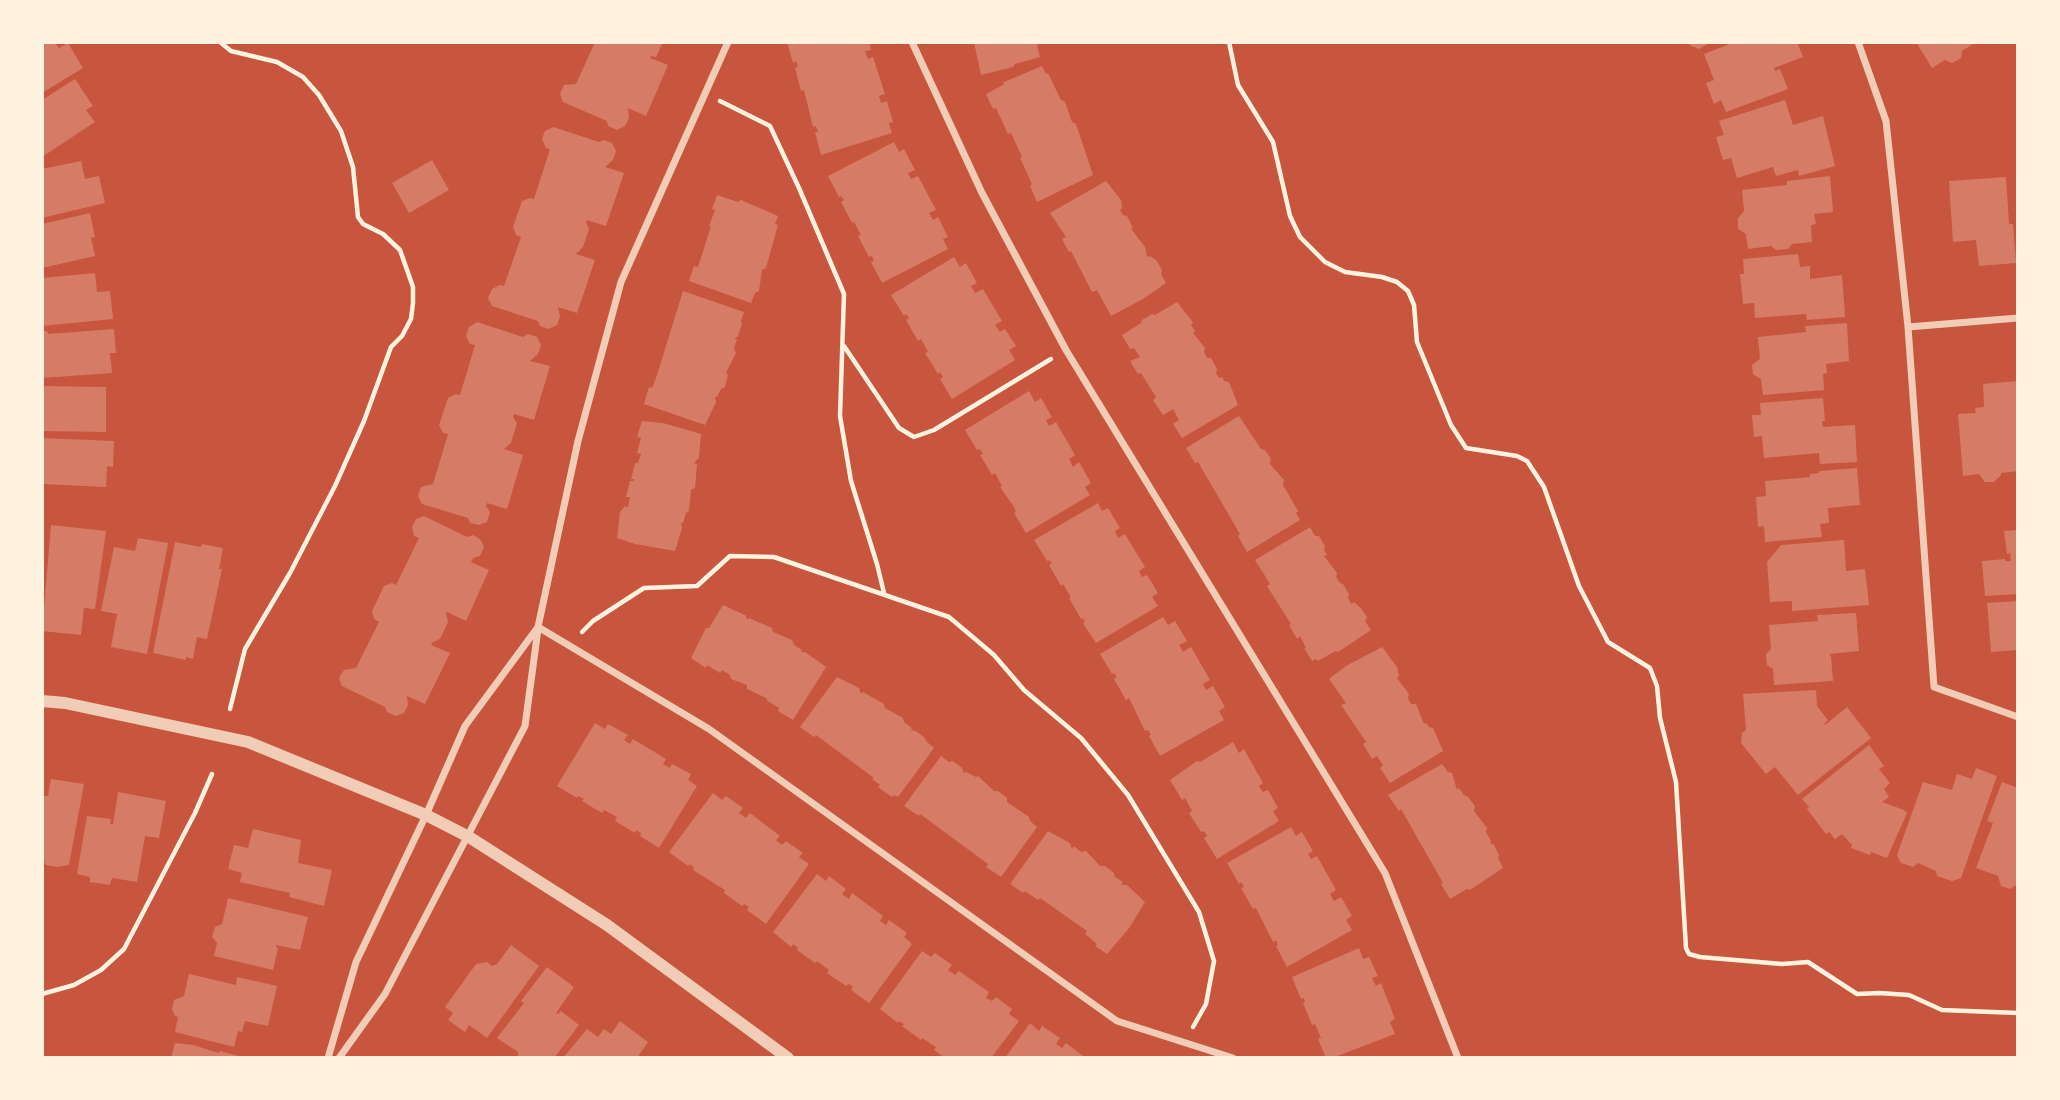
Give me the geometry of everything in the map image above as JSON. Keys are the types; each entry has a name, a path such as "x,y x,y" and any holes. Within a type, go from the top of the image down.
{"street":[{"path":"339,1058 385,995 525,726 538,626 578,441 621,282 728,42"},
{"path":"912,42 982,193 1066,350 1385,873 1458,1058"},
{"path":"1858,42 1886,121 1908,327 1934,687 2018,718"},
{"path":"1908,327 2018,318"},
{"path":"538,626 709,729 1116,1021 1233,1058"},
{"path":"328,1058 356,962 465,726 538,626"},
{"path":"42,701 65,703 248,742 426,815 469,837 607,925 788,1058"}],"path":[{"path":"220,42 231,51 277,62 303,77 319,95 341,131 353,167 358,217 363,224 383,233 400,250 413,287 414,303 411,319 402,336 391,347 364,421 335,486 290,573 246,649 230,709"},
{"path":"1229,42 1238,85 1273,142 1290,216 1300,236 1325,262 1345,272 1397,282 1408,291 1415,305 1417,342 1451,425 1466,448 1517,456 1527,461 1544,487 1579,586 1608,642 1650,668 1657,685 1660,718 1676,782 1686,948 1689,954 1782,964 1808,962 1857,994 1909,995 1942,1010 2018,1013"},
{"path":"704,95 733,106 769,126 799,188 844,294 840,416 851,481 884,594"},
{"path":"843,346 898,428 914,437 934,430 1066,350"},
{"path":"568,645 593,621 644,588 697,586 730,556 774,557 949,617 994,654 1024,690 1081,738 1128,795 1199,912 1214,961 1206,1004 1185,1043"},
{"path":"42,994 74,985 101,970 124,949 212,775"}],"building":[{"path":"42,42 54,42 59,48 68,43 83,68 42,93"},
{"path":"595,42 663,42 656,57 650,58 668,65 646,116 628,108 629,118 625,126 617,130 608,126 607,121 563,102 560,94 564,85 576,84"},
{"path":"787,42 869,42 871,50 865,51 868,59 873,57 885,94 879,96 881,103 887,101 893,122 889,123 892,133 821,155 815,132 818,132 816,126 813,127 804,90 801,91 795,68 798,67 796,61 793,63"},
{"path":"974,42 1040,42 1037,46 1040,57 981,75"},
{"path":"1688,42 1711,42 1699,49"},
{"path":"1735,42 1797,42 1803,57 1774,68 1775,71 1780,69 1788,89 1726,112 1721,100 1714,104 1706,83 1714,80 1704,54"},
{"path":"1916,42 1976,42 1962,51 1961,58 1952,63 1945,60 1932,68"},
{"path":"1042,66 1061,100 1065,102 1072,122 1076,124 1093,175 1037,202 1011,133 1008,134 986,94 1004,82"},
{"path":"75,79 93,106 86,110 95,122 42,157 42,100"},
{"path":"1785,100 1793,125 1823,116 1835,166 1799,176 1798,170 1776,176 1773,167 1737,178 1731,158 1723,160 1716,137 1724,135 1719,121"},
{"path":"553,127 599,142 604,140 612,143 616,151 613,160 605,167 624,173 606,226 587,220 586,222 589,229 583,247 576,254 595,260 577,313 558,307 560,316 557,325 549,329 540,326 538,321 492,306 488,298 492,289 504,286 521,237 516,235 513,227 522,201 534,199 550,149 546,148 542,139 545,131"},
{"path":"894,142 899,152 904,149 915,170 908,173 911,179 918,176 936,210 929,213 933,220 938,217 948,237 943,239 948,249 882,283 871,262 874,261 872,256 869,257 858,236 861,235 841,202 844,200 839,197 828,176"},
{"path":"432,160 449,190 409,213 392,183"},
{"path":"81,161 85,179 99,176 105,203 42,218 42,169"},
{"path":"1830,176 1833,212 1814,214 1816,224 1811,225 1812,242 1792,244 1788,249 1776,250 1771,246 1748,249 1746,234 1738,229 1738,218 1744,211 1742,190 1787,185 1787,181"},
{"path":"2006,177 2009,224 2013,224 2016,263 1979,266 1976,240 1953,242 1949,181"},
{"path":"1106,181 1121,200 1120,210 1127,216 1132,230 1145,247 1147,257 1157,261 1166,283 1111,316 1097,290 1092,292 1062,239 1066,237 1050,213"},
{"path":"717,195 738,202 741,200 778,216 766,268 762,270 759,291 755,293 751,303 689,281 694,266 698,267 711,226 715,210 712,209"},
{"path":"90,213 95,237 91,238 95,256 42,268 42,224"},
{"path":"1798,254 1800,267 1810,266 1810,279 1842,275 1845,317 1807,320 1806,314 1755,318 1754,303 1743,304 1740,274 1744,274 1743,259"},
{"path":"954,257 960,267 966,263 977,283 971,286 975,293 983,289 1002,321 995,325 1000,332 1005,329 1016,346 1009,350 1015,360 952,399 940,379 943,377 940,372 938,374 925,353 928,352 921,339 918,341 906,320 909,318 906,314 904,316 891,295"},
{"path":"95,273 97,292 110,291 113,319 42,326 42,278"},
{"path":"683,291 744,312 738,336 734,339 737,339 734,349 736,353 726,373 728,375 725,387 715,397 716,402 705,425 644,404 649,387 652,388 657,375"},
{"path":"1177,302 1193,322 1193,333 1205,348 1207,358 1211,358 1217,369 1216,374 1229,382 1238,405 1182,438 1173,424 1179,420 1173,409 1163,415 1153,400 1156,397 1130,361 1140,357 1134,348 1130,349 1122,335 1152,314 1155,315"},
{"path":"477,322 523,337 528,334 537,337 541,345 538,354 530,361 550,366 534,420 514,414 513,417 517,423 511,443 504,449 523,455 507,509 487,503 490,512 487,522 479,525 470,523 468,518 422,504 418,496 421,487 433,484 448,434 443,433 439,425 448,398 460,395 475,345 470,344 466,336 469,327"},
{"path":"1847,323 1849,361 1826,364 1827,373 1823,374 1824,390 1763,395 1761,379 1753,374 1752,365 1760,359 1758,337 1806,332 1805,326"},
{"path":"114,329 116,353 110,353 112,373 42,378 42,331 47,331 48,334"},
{"path":"2018,381 2018,471 2001,473 1994,482 1985,482 1979,474 1963,476 1958,414 1976,413 1975,408 1984,407 1983,384"},
{"path":"42,386 106,387 106,432 42,431"},
{"path":"1029,391 1035,402 1041,398 1052,417 1046,420 1049,426 1056,422 1075,455 1069,459 1073,467 1079,462 1091,483 1085,487 1090,495 1026,533 995,473 992,475 980,455 983,454 980,449 977,450 965,430"},
{"path":"1823,398 1823,427 1855,425 1857,462 1820,464 1819,453 1764,458 1762,436 1754,437 1752,415 1761,415 1760,403"},
{"path":"1239,416 1271,459 1270,464 1284,480 1283,485 1298,511 1296,513 1300,520 1247,552 1238,536 1240,534 1198,462 1195,463 1186,448"},
{"path":"642,421 663,423 701,434 699,458 694,463 697,464 695,488 691,490 689,511 681,523 675,551 617,538 620,512 625,506 628,507 630,497 626,497 630,481 634,479 631,479 635,463 638,463 641,454 637,453 641,438 637,437"},
{"path":"42,438 114,441 113,467 107,466 106,487 42,484"},
{"path":"1857,468 1860,505 1828,508 1829,523 1820,524 1822,537 1765,542 1764,526 1758,527 1756,497 1766,496 1765,481 1810,477 1810,474 1819,471"},
{"path":"1098,503 1102,511 1108,508 1120,528 1115,531 1118,538 1125,534 1145,567 1139,571 1142,577 1147,575 1158,593 1152,597 1158,606 1096,643 1069,598 1071,597 1049,565 1052,563 1047,561 1034,540"},
{"path":"424,516 467,537 473,535 481,540 484,547 480,556 473,558 471,562 489,570 466,621 447,612 448,622 440,639 431,645 450,653 425,704 407,696 408,705 404,713 396,716 387,712 385,707 342,686 339,678 344,670 356,668 379,622 374,619 372,611 384,586 392,583 396,585 419,538 414,536 412,527 416,519"},
{"path":"51,525 106,531 95,609 84,608 81,635 42,631"},
{"path":"1310,527 1325,546 1327,555 1324,556 1349,594 1351,604 1354,602 1361,608 1371,630 1338,652 1335,651 1318,661 1312,661 1300,636 1297,639 1255,560"},
{"path":"2018,530 2018,594 1985,596 1982,561 2011,561 2010,553 2007,554 2004,531"},
{"path":"138,538 168,543 147,654 111,647 117,614 101,611 114,547 135,551"},
{"path":"1844,540 1846,571 1865,569 1869,605 1792,611 1792,601 1770,602 1767,562 1781,545"},
{"path":"175,542 223,548 219,569 222,569 207,639 197,637 193,659 186,657 186,660 153,653"},
{"path":"2018,601 2018,650 1991,652 1987,603"},
{"path":"723,605 792,640 801,652 826,667 793,720 778,711 779,708 766,700 768,699 747,689 747,685 731,679 730,675 722,670 720,673 707,665 706,668 691,658 706,628 709,628"},
{"path":"1856,613 1859,651 1829,654 1833,681 1774,685 1773,669 1767,665 1766,654 1771,649 1769,625 1818,621 1817,615"},
{"path":"1163,617 1168,625 1175,621 1187,641 1179,645 1183,652 1191,647 1210,680 1203,684 1206,690 1213,686 1225,707 1219,711 1224,720 1160,756 1129,698 1126,700 1114,679 1117,677 1112,674 1100,654"},
{"path":"1382,647 1397,667 1397,678 1409,694 1411,704 1416,704 1424,724 1433,728 1443,751 1390,783 1380,768 1383,765 1377,756 1372,759 1363,744 1366,742 1341,705 1346,703 1329,679 1346,666"},
{"path":"837,677 859,688 861,694 863,692 884,704 885,708 903,718 911,730 925,738 934,748 898,797 892,797 878,787 880,785 872,779 874,778 816,735 814,737 800,727"},
{"path":"1816,690 1817,706 1828,720 1825,725 1847,707 1871,738 1798,795 1775,767 1766,774 1741,743 1742,733 1746,730 1743,694"},
{"path":"595,723 605,729 608,724 628,735 624,740 630,744 633,739 666,759 663,764 670,768 672,764 691,774 688,780 697,786 659,848 640,836 641,833 636,830 635,833 615,821 617,817 604,810 602,813 582,801 584,799 578,796 577,798 557,786"},
{"path":"1233,742 1239,753 1244,749 1263,783 1259,786 1263,792 1268,790 1278,808 1273,811 1279,821 1217,859 1204,838 1207,836 1204,831 1201,832 1189,813 1192,811 1185,798 1182,800 1170,780 1197,761 1200,762"},
{"path":"1869,745 1884,766 1879,769 1890,783 1884,789 1889,797 1882,802 1907,813 1887,858 1851,848 1852,845 1842,834 1835,839 1829,832 1826,834 1802,799"},
{"path":"941,756 949,762 953,761 964,773 978,776 1029,817 1037,827 1001,877 986,867 988,864 920,814 919,816 904,806"},
{"path":"1442,764 1452,773 1457,790 1459,788 1475,806 1474,811 1487,828 1490,843 1494,845 1503,868 1470,890 1467,889 1450,899 1401,809 1399,811 1388,795"},
{"path":"1976,768 1997,776 1961,878 1952,881 1937,876 1936,871 1918,863 1913,867 1901,863 1897,855 1923,782 1952,790 1957,774 1972,779"},
{"path":"51,779 84,784 69,865 57,867 46,865 42,860 42,796 48,796"},
{"path":"2002,782 2018,788 2018,884 2010,889 2001,886 1998,876 1976,868 1993,823 1987,821"},
{"path":"118,792 166,801 159,838 145,836 137,882 112,878 110,885 90,882 90,877 77,874 87,816 111,819 110,824 113,824"},
{"path":"713,793 722,800 726,796 743,808 739,813 746,818 750,813 780,836 776,840 782,845 786,841 803,853 799,857 809,864 766,924 747,910 749,907 744,904 742,906 724,893 725,890 693,870 690,864 688,866 669,852"},
{"path":"1291,827 1296,836 1302,832 1313,851 1308,854 1311,859 1317,856 1336,890 1330,894 1334,901 1341,897 1352,916 1346,920 1352,930 1287,967 1276,946 1276,940 1273,942 1256,908 1253,909 1241,888 1244,887 1241,882 1239,884 1227,863"},
{"path":"253,829 301,840 298,863 332,870 324,906 289,897 290,893 240,882 242,873 228,869 234,845 248,848"},
{"path":"1048,831 1070,843 1072,849 1074,846 1081,852 1086,851 1100,866 1105,866 1114,873 1115,877 1123,882 1121,885 1127,885 1145,902 1130,927 1107,954 1095,946 1097,944 1085,934 1087,931 1040,898 1038,900 1025,891 1023,893 1010,884"},
{"path":"817,874 826,881 829,876 846,889 842,894 849,899 852,893 883,916 880,921 886,925 889,920 907,933 904,937 912,944 869,1003 851,990 853,986 846,986 827,973 829,970 817,961 815,963 793,944 791,947 773,932"},
{"path":"228,898 308,917 300,950 276,945 278,948 273,970 214,956 217,943 212,937 215,927 222,924"},
{"path":"511,945 539,966 487,1038 469,1025 465,1032 448,1020 453,1013 445,1007 476,964 497,964"},
{"path":"1359,948 1363,959 1369,957 1378,976 1372,978 1376,986 1381,983 1395,1019 1390,1022 1395,1034 1326,1058 1318,1039 1321,1038 1315,1024 1312,1025 1303,1003 1304,998 1301,999 1292,977"},
{"path":"922,951 931,957 935,953 952,965 948,970 955,975 959,971 989,992 986,998 992,1001 996,997 1012,1009 1009,1014 1019,1021 991,1058 945,1058 934,1050 936,1047 922,1038 921,1040 902,1026 904,1024 899,1021 898,1023 880,1009"},
{"path":"547,967 574,987 556,1013 561,1011 579,1025 554,1058 518,1058 518,1052 497,1038"},
{"path":"189,974 236,985 237,977 277,986 268,1026 245,1021 242,1032 238,1031 234,1047 175,1032 178,1017 172,1009 174,1000 184,996"},
{"path":"620,1021 648,1042 637,1058 563,1058 587,1029 598,1037 604,1029 611,1034"},
{"path":"1030,1023 1039,1031 1042,1026 1060,1038 1056,1044 1062,1048 1066,1043 1086,1058 1005,1058"},
{"path":"175,1043 193,1045 246,1058 171,1058"}]}
